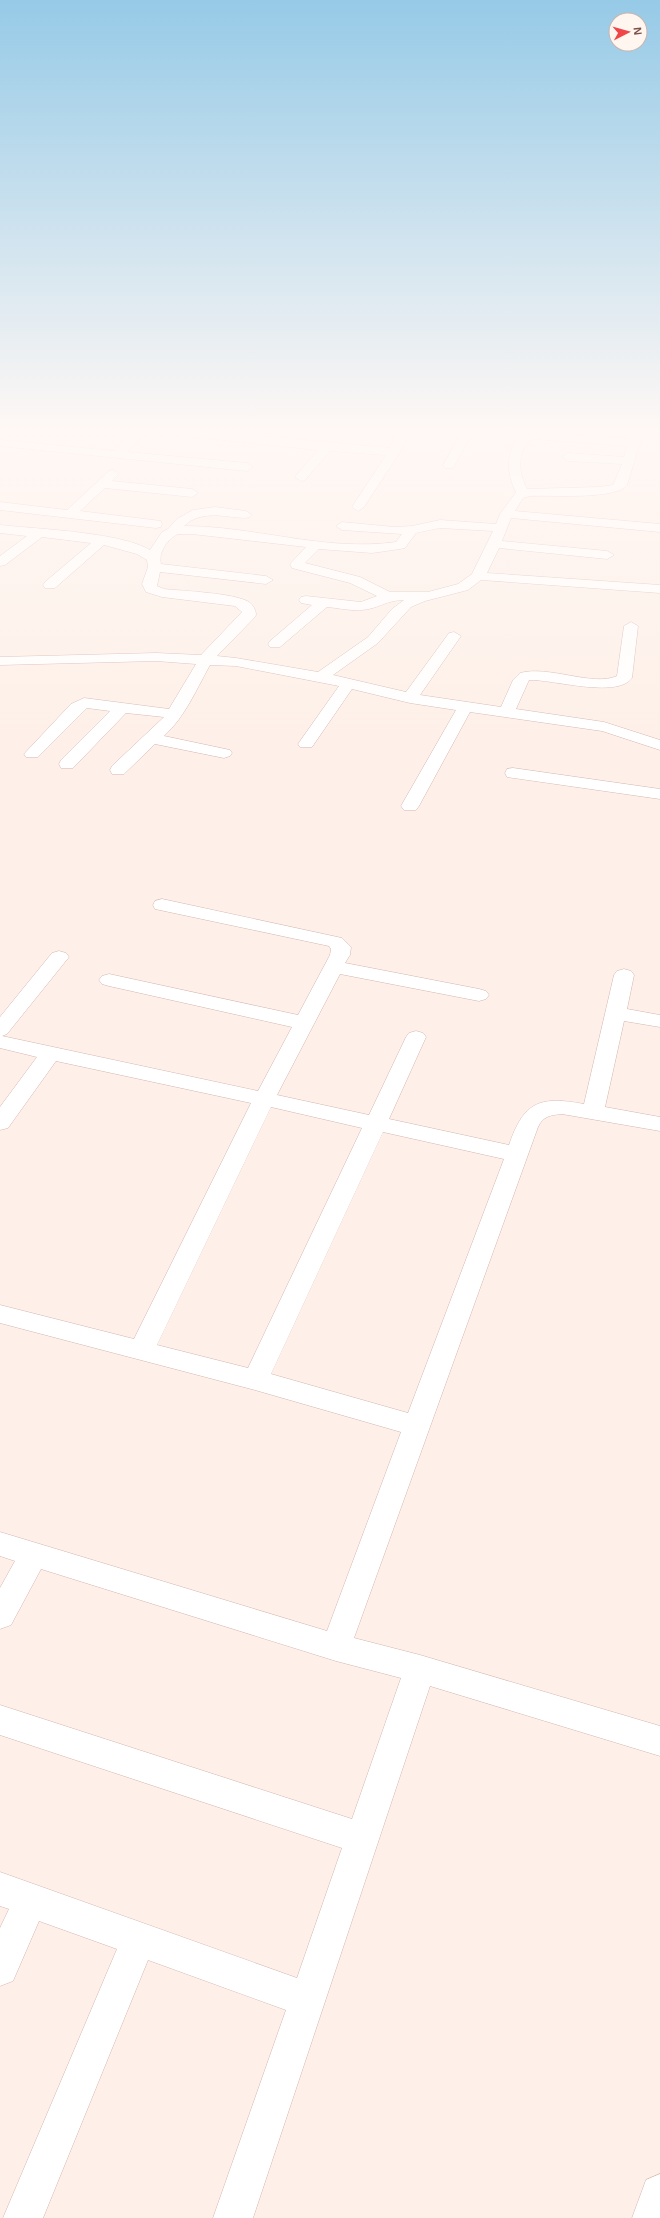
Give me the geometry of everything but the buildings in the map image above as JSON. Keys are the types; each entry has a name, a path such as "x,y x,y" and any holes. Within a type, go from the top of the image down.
{"street":[{"path":"34,534 101,541 137,548 154,562 266,580"},
{"path":"0,562 38,534"},
{"path":"118,770 153,739 175,714 206,659 249,614 249,610 246,605 238,602 156,591 151,589 149,584 154,562 164,536 168,534"},
{"path":"221,534 356,549 394,547 404,541 409,534"},
{"path":"321,677 378,635 393,615 402,608 420,598 464,586 478,576 498,534"},
{"path":"50,585 101,541"},
{"path":"494,544 606,555"},
{"path":"315,545 297,564 297,566 349,578 388,596"},
{"path":"478,576 660,589"},
{"path":"306,600 361,606 372,604 388,596 433,595"},
{"path":"275,644 324,602"},
{"path":"507,712 521,680 525,676 544,675 600,683 619,682 624,678 631,626"},
{"path":"410,698 454,636"},
{"path":"1,662 156,657 236,662 321,677 410,698 604,727 660,745"},
{"path":"306,744 348,684"},
{"path":"32,754 77,707 84,703 175,714"},
{"path":"67,764 123,707"},
{"path":"410,806 465,707"},
{"path":"153,739 224,753"},
{"path":"513,773 660,794"},
{"path":"142,1350 264,1099 340,955 341,947 335,942 162,905"},
{"path":"0,1030 58,957"},
{"path":"334,967 479,995"},
{"path":"593,1112 624,975"},
{"path":"109,980 304,1023"},
{"path":"616,1013 660,1021"},
{"path":"255,1380 416,1037"},
{"path":"0,1042 517,1154"},
{"path":"0,1123 51,1053"},
{"path":"336,1647 530,1119 538,1110 562,1107 660,1124"},
{"path":"0,1314 255,1380 416,1426"},
{"path":"0,1544 336,1647 420,1669 660,1741"},
{"path":"0,1616 34,1554"},
{"path":"233,2218 420,1669"},
{"path":"0,1720 362,1838"},
{"path":"0,1968 15,1895 307,2000"},
{"path":"23,2218 139,1939"},
{"path":"652,2218 660,2194"}]}
